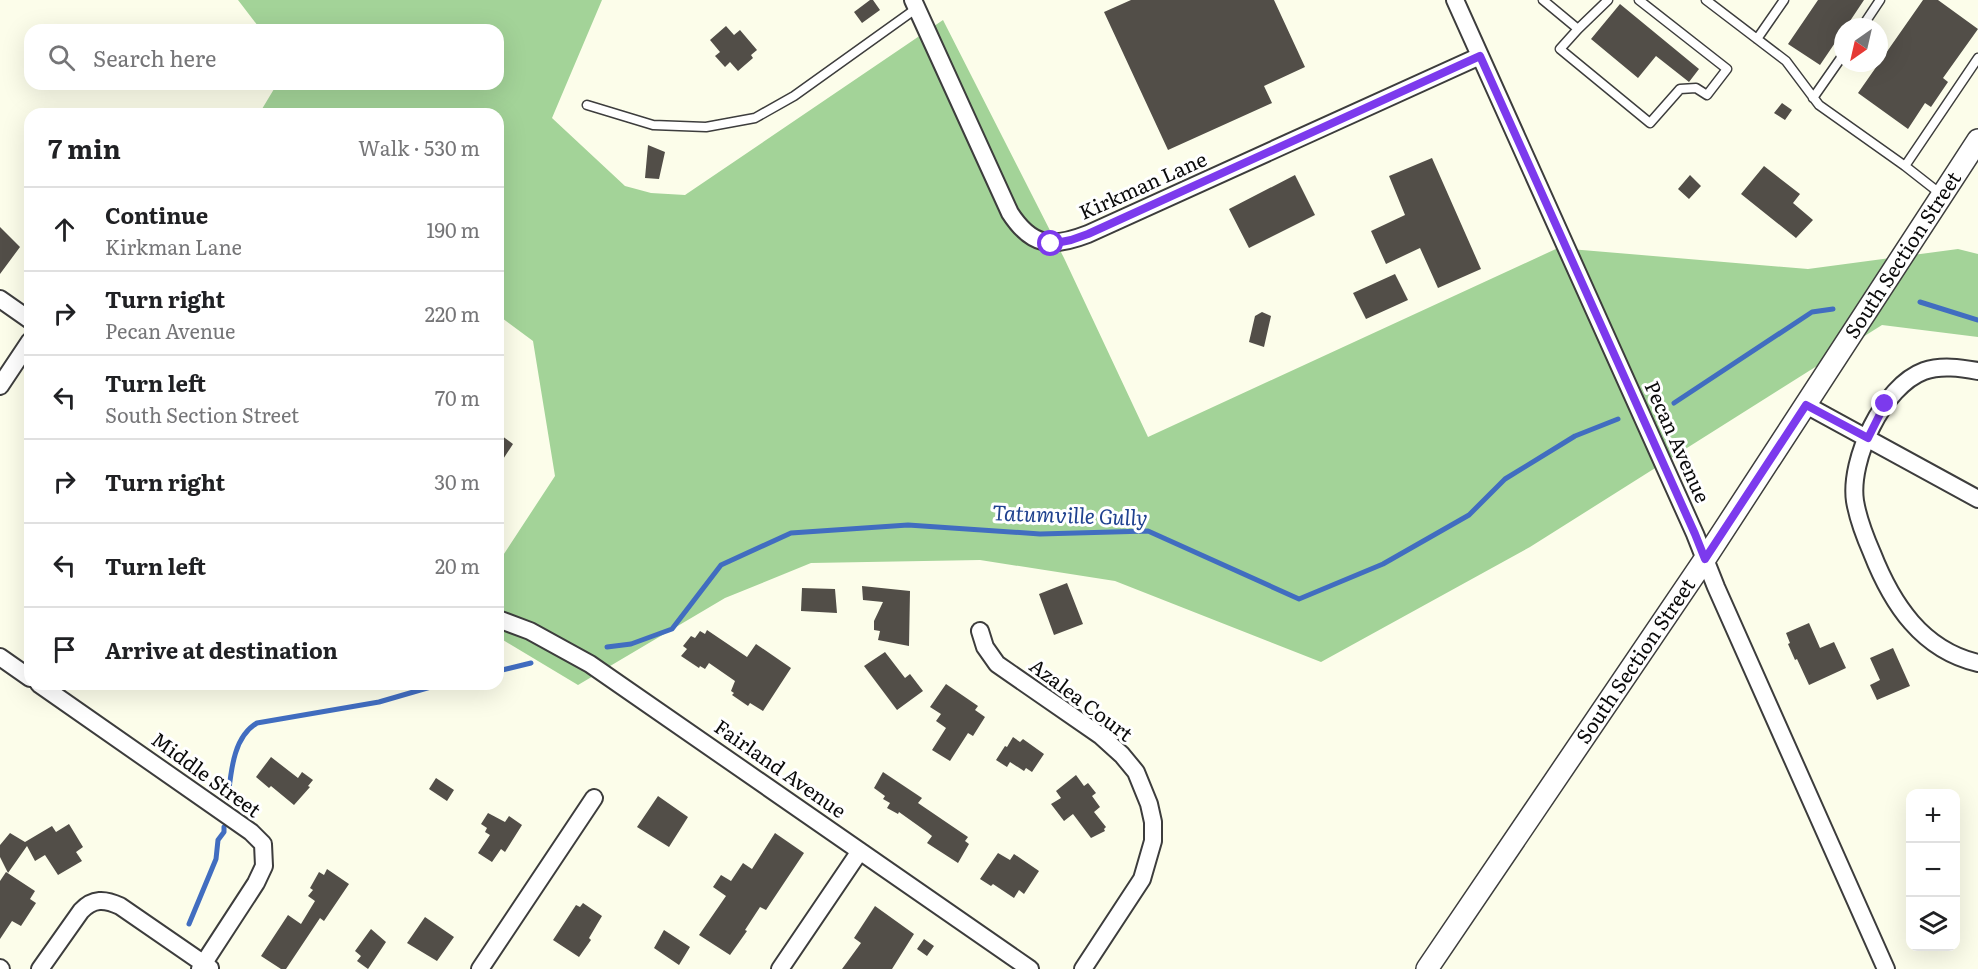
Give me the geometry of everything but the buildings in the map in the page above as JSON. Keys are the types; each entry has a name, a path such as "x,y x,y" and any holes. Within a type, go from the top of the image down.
{"street":[{"name":"Pecan Avenue","path":"1455,0 1695,534 1716,587 1886,969"},
{"name":"Kirkman Lane","path":"915,4 1011,213 1024,232 1042,242 1051,244 1088,234 1480,56"},
{"name":"South Section Street","path":"1427,969 1705,559 1978,140"},
{"path":"0,299 24,316"},
{"path":"0,386 24,350"},
{"path":"1978,371 1936,368 1923,371 1897,390 1885,404 1856,468 1855,501 1866,540 1892,598 1914,626 1935,644 1965,660 1978,663"},
{"path":"1806,405 1978,499"},
{"name":"Fairland Avenue","path":"504,621 530,630 590,664 1030,969"},
{"name":"Azalea Court","path":"980,631 985,647 996,664 1101,736 1122,756 1136,772 1149,804 1153,822 1153,841 1142,879 1083,969"},
{"path":"0,657 24,674"},
{"name":"Middle Street","path":"48,690 242,825 262,844 264,866 205,967"},
{"path":"480,969 594,798"},
{"path":"780,969 860,850"},
{"path":"40,969 87,904 107,900 120,906 205,967"}],"lane":[{"path":"1543,0 1578,29"},
{"path":"1608,0 1560,49 1650,123 1680,89 1696,88 1707,95 1727,69 1639,0"},
{"path":"1706,0 1786,61 1819,105 1943,195"},
{"path":"1757,39 1784,0"},
{"path":"1868,18 1880,0"},
{"path":"587,105 653,125 706,127 755,118 794,96 915,4"},
{"path":"1905,166 1978,58"},
{"path":"1813,98 1834,67"}],"green space":[{"path":"238,0 602,0 552,118 625,186 651,193 685,195 943,20 1064,258 1148,437 1558,248 1808,269 1958,249 1978,254 1978,337 1882,325 1530,547 1321,662 1115,581 980,560 811,563 725,598 578,685 504,641 504,554 555,476 533,341 504,319 504,108 263,108 273,90 504,90 504,24 256,24"}],"waterway":[{"name":"Tatumville Gully","path":"1920,302 1978,320"},
{"name":"Tatumville Gully","path":"1674,403 1812,312 1833,309"},
{"name":"Tatumville Gully","path":"607,647 631,644 672,629 721,565 791,533 908,525 1040,534 1148,531 1299,599 1383,564 1469,515 1505,479 1575,436 1618,419"},
{"name":"Tatumville Gully","path":"504,670 531,663"},
{"name":"Tatumville Gully","path":"228,798 232,767 238,746 249,729 257,723 379,702 420,690"},
{"name":"Tatumville Gully","path":"189,924 216,859 218,840 224,832 224,827"}],"route":[{"path":"1051,244 1088,234 1480,56 1705,559 1806,405 1868,438 1885,404"}]}
